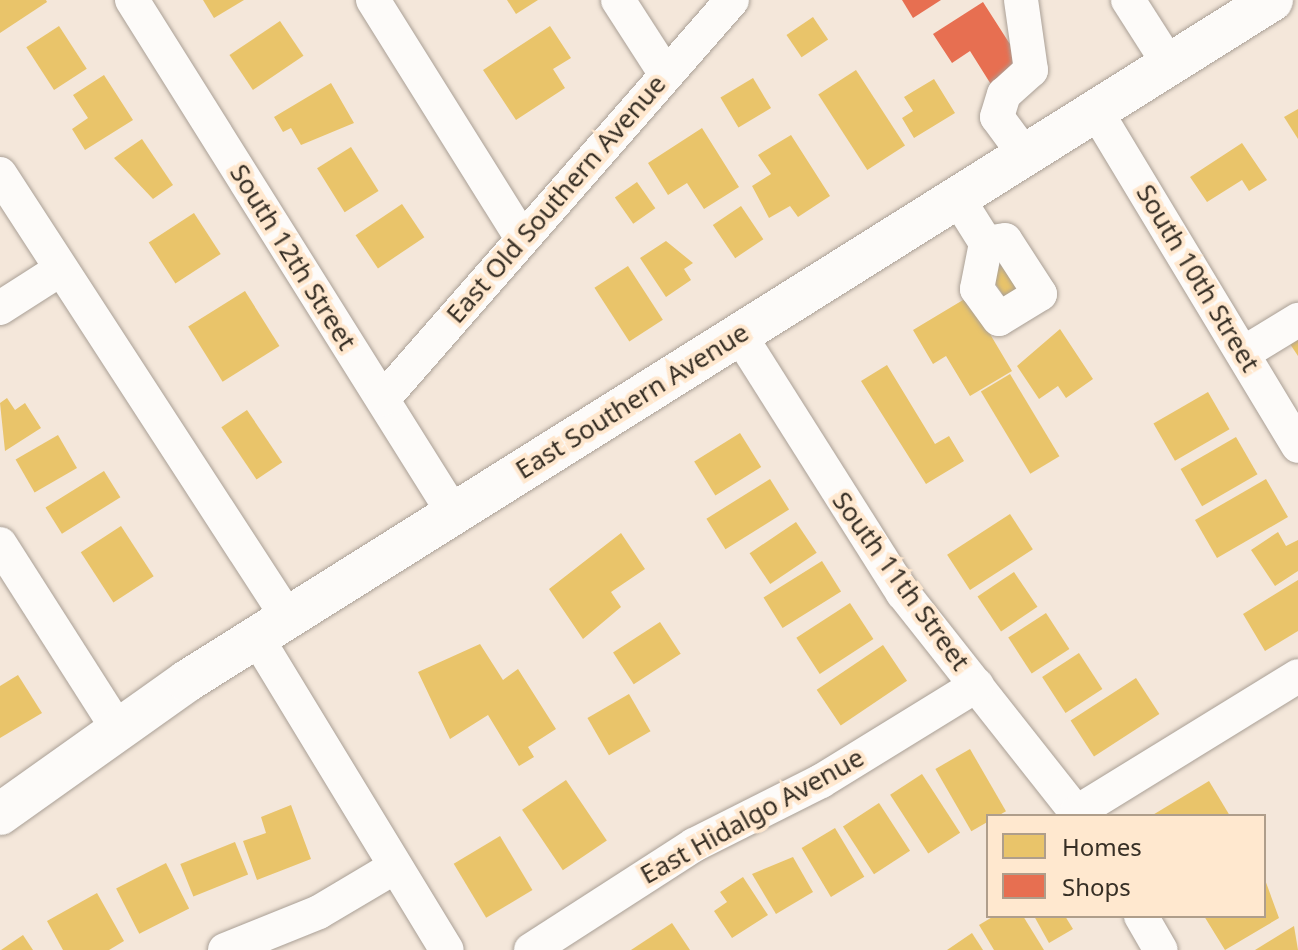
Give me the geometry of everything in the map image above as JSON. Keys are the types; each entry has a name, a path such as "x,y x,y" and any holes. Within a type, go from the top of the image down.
{"main road":[{"name":"East Southern Avenue","path":"0,814 117,728 272,628 1272,0"}],"street":[{"name":"South 12th Street","path":"132,0 454,514"},
{"path":"373,0 522,238"},
{"path":"618,0 665,73"},
{"name":"East Old Southern Avenue","path":"383,399 732,0"},
{"path":"1021,0 1031,70 1004,94 997,117 1025,155"},
{"path":"1128,0 1169,64"},
{"name":"South 10th Street","path":"1096,111 1247,351 1298,446"},
{"path":"0,174 61,269 272,628 393,868 447,950"},
{"path":"957,197 986,243"},
{"path":"0,308 61,269"},
{"path":"1247,351 1298,320"},
{"name":"South 11th Street","path":"739,334 849,513 1078,814"},
{"path":"0,544 117,728"},
{"path":"1078,814 1298,676"},
{"name":"East Hidalgo Avenue","path":"531,950 694,845 821,781 977,685"},
{"path":"225,950 319,912 393,868"}],"building: Homes":[{"path":"0,0 46,0 47,2 0,33"},
{"path":"203,0 244,0 214,18"},
{"path":"507,0 538,0 516,14"},
{"path":"813,17 828,39 802,57 786,35"},
{"path":"280,21 303,56 253,90 229,55"},
{"path":"59,26 87,69 54,90 26,47"},
{"path":"550,26 571,58 553,69 565,88 516,120 483,70"},
{"path":"856,70 905,145 867,170 818,95"},
{"path":"104,75 133,120 85,150 72,129 88,118 73,95"},
{"path":"753,78 771,108 738,128 720,98"},
{"path":"934,79 955,113 914,138 902,118 913,111 904,97"},
{"path":"331,83 354,123 301,145 291,128 283,132 274,117"},
{"path":"1298,109 1298,139 1284,117"},
{"path":"702,128 739,187 704,209 687,183 668,195 648,163"},
{"path":"791,135 830,196 798,217 790,206 769,218 752,186 771,174 758,155"},
{"path":"142,139 173,185 153,199 114,158"},
{"path":"1242,143 1267,180 1249,191 1242,180 1207,202 1190,177"},
{"path":"351,147 379,191 345,212 317,168"},
{"path":"637,182 655,208 633,224 615,197"},
{"path":"402,204 424,237 378,268 356,235"},
{"path":"741,206 763,239 735,258 713,225"},
{"path":"194,213 221,254 175,284 149,242"},
{"path":"666,241 693,263 684,269 691,280 666,297 640,258"},
{"path":"1008,255 1028,286 1006,300 986,269"},
{"path":"628,266 663,320 629,341 594,288"},
{"path":"245,291 279,346 223,382 188,327"},
{"path":"968,297 1012,371 970,396 946,356 933,364 913,330"},
{"path":"1060,329 1093,379 1066,398 1058,386 1039,399 1017,366"},
{"path":"1298,334 1298,356 1288,341"},
{"path":"887,365 935,444 949,436 964,461 926,484 861,381"},
{"path":"1010,374 1059,456 1030,474 981,392"},
{"path":"1208,392 1230,429 1175,461 1153,424"},
{"path":"7,398 15,410 25,403 41,428 5,451 0,403"},
{"path":"247,410 282,462 257,480 221,427"},
{"path":"740,433 761,467 715,496 694,462"},
{"path":"58,435 77,468 35,492 16,460"},
{"path":"1236,437 1258,474 1202,506 1181,469"},
{"path":"104,471 120,497 62,534 45,508"},
{"path":"770,479 789,510 725,549 706,519"},
{"path":"1266,479 1288,517 1217,558 1195,520"},
{"path":"1010,514 1033,549 970,590 947,555"},
{"path":"796,522 817,553 770,584 750,553"},
{"path":"121,526 154,576 113,602 81,552"},
{"path":"1278,532 1286,546 1298,540 1298,571 1275,586 1251,550"},
{"path":"621,533 645,569 611,592 621,607 583,639 549,589"},
{"path":"822,561 841,592 783,628 763,598"},
{"path":"1014,572 1037,607 1001,631 978,597"},
{"path":"1298,580 1298,631 1265,651 1243,614"},
{"path":"850,603 873,639 820,674 796,638"},
{"path":"1046,613 1069,649 1032,674 1008,638"},
{"path":"660,622 681,654 634,684 613,652"},
{"path":"480,644 503,680 518,669 556,729 528,747 534,757 519,766 488,715 450,739 418,672"},
{"path":"883,645 907,681 841,725 817,690"},
{"path":"1079,653 1102,689 1066,713 1042,677"},
{"path":"18,675 42,713 0,738 0,686"},
{"path":"1136,678 1159,714 1094,757 1071,720"},
{"path":"629,694 650,731 609,755 587,718"},
{"path":"970,749 1006,811 986,814 986,823 971,831 935,769"},
{"path":"922,774 960,833 928,853 890,795"},
{"path":"566,780 607,841 563,870 522,810"},
{"path":"1209,781 1229,814 1154,814"},
{"path":"879,803 910,851 874,874 843,826"},
{"path":"291,805 311,859 257,880 243,841 266,833 261,817"},
{"path":"835,828 864,877 831,897 802,848"},
{"path":"500,836 532,890 486,918 454,864"},
{"path":"235,842 248,874 193,897 180,864"},
{"path":"793,857 813,892 776,914 752,874"},
{"path":"166,863 189,908 139,934 116,888"},
{"path":"743,877 768,915 732,938 714,911 727,902 720,892"},
{"path":"1266,882 1279,918 1225,950 1205,918 1266,918"},
{"path":"97,893 124,941 109,950 63,950 47,921"},
{"path":"991,918 1024,918 1044,950 994,950 979,925"},
{"path":"1035,918 1066,918 1073,929 1049,943"},
{"path":"672,923 690,950 631,950"},
{"path":"1294,926 1298,950 1255,950"},
{"path":"972,933 983,950 947,950"},
{"path":"23,935 33,950 1,950"}],"building: Shops":[{"path":"902,0 941,0 913,18"},
{"path":"983,2 1024,66 992,86 970,51 952,63 933,34"}]}
